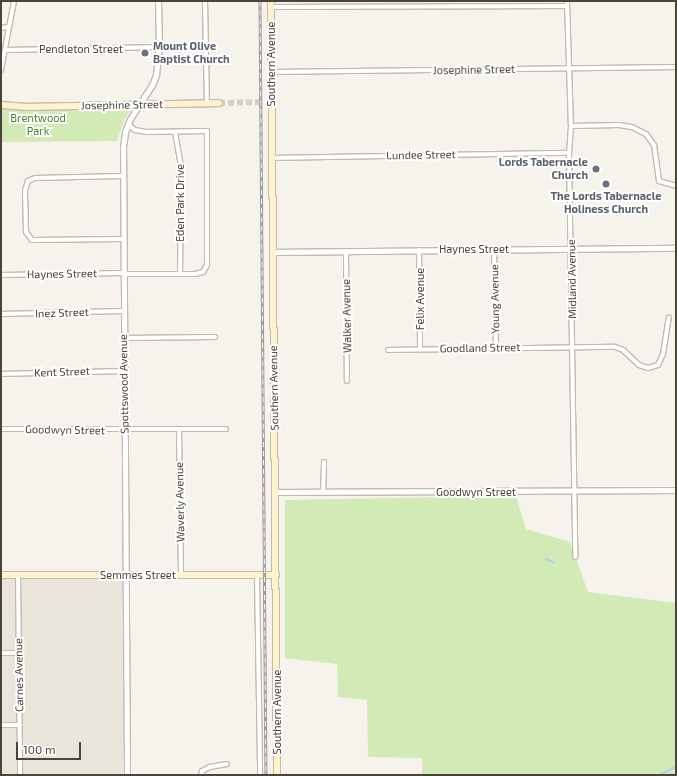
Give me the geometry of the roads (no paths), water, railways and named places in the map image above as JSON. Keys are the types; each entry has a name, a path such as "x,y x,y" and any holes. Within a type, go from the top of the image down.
{"main road":[{"name":"Southern Avenue","path":"271,4 272,252 276,492 277,775"},
{"path":"263,102 271,102"},
{"name":"Josephine Street","path":"1,104 28,107 219,103"},
{"name":"Semmes Street","path":"1,575 276,576"}],"street":[{"path":"1,70 14,1"},
{"name":"Spottswood Avenue","path":"127,775 127,575 123,311 123,147 128,125 156,75 159,48 158,1"},
{"path":"205,1 207,103"},
{"path":"271,4 567,3"},
{"name":"Midland Avenue","path":"567,3 571,126 570,153 575,557"},
{"path":"1,28 9,27"},
{"name":"Pendleton Street","path":"5,50 206,46"},
{"name":"Josephine Street","path":"271,72 676,67"},
{"path":"128,125 135,130 146,132 175,132"},
{"path":"571,126 619,125 632,127 646,134 654,145 659,182 676,186"},
{"name":"Haynes Street","path":"1,275 195,274 201,272 208,265 207,131 175,132"},
{"name":"Eden Park Drive","path":"175,132 181,165 180,274"},
{"name":"Lundee Street","path":"272,158 570,153"},
{"path":"122,176 35,178 28,181 25,187 25,228 30,239 38,241 123,239"},
{"name":"Haynes Street","path":"272,252 676,248"},
{"name":"Young Avenue","path":"494,249 496,348"},
{"name":"Felix Avenue","path":"420,250 420,349"},
{"name":"Walker Avenue","path":"346,251 347,381"},
{"name":"Inez Street","path":"1,314 123,311"},
{"name":"Goodland Street","path":"388,350 615,347 624,350 639,365 648,368 658,365 663,354 669,317"},
{"path":"124,338 215,337"},
{"name":"Kent Street","path":"1,374 124,371"},
{"name":"Goodwyn Street","path":"1,429 226,430"},
{"name":"Waverly Avenue","path":"179,430 181,575"},
{"path":"323,493 324,462"},
{"name":"Goodwyn Street","path":"276,492 323,493 676,490"},
{"name":"Carnes Avenue","path":"18,575 20,775"},
{"name":"Southern Avenue","path":"257,576 260,775"},
{"path":"1,653 19,653"},
{"path":"1,725 20,725"},
{"path":"201,775 202,772 210,767 228,764"}],"waterway":[{"path":"546,559 553,562"},
{"path":"660,775 676,767"}],"tunnel":[{"path":"219,103 263,102"}],"railway":[{"path":"260,1 266,775"}],"place":[{"name":"Mount Olive Baptist Church","path":"145,53"},
{"name":"Lords Tabernacle Church","path":"596,169"},
{"name":"The Lords Tabernacle Holiness Church","path":"606,184"}],"park label":[{"name":"Brentwood Park","path":"38,125"}]}
